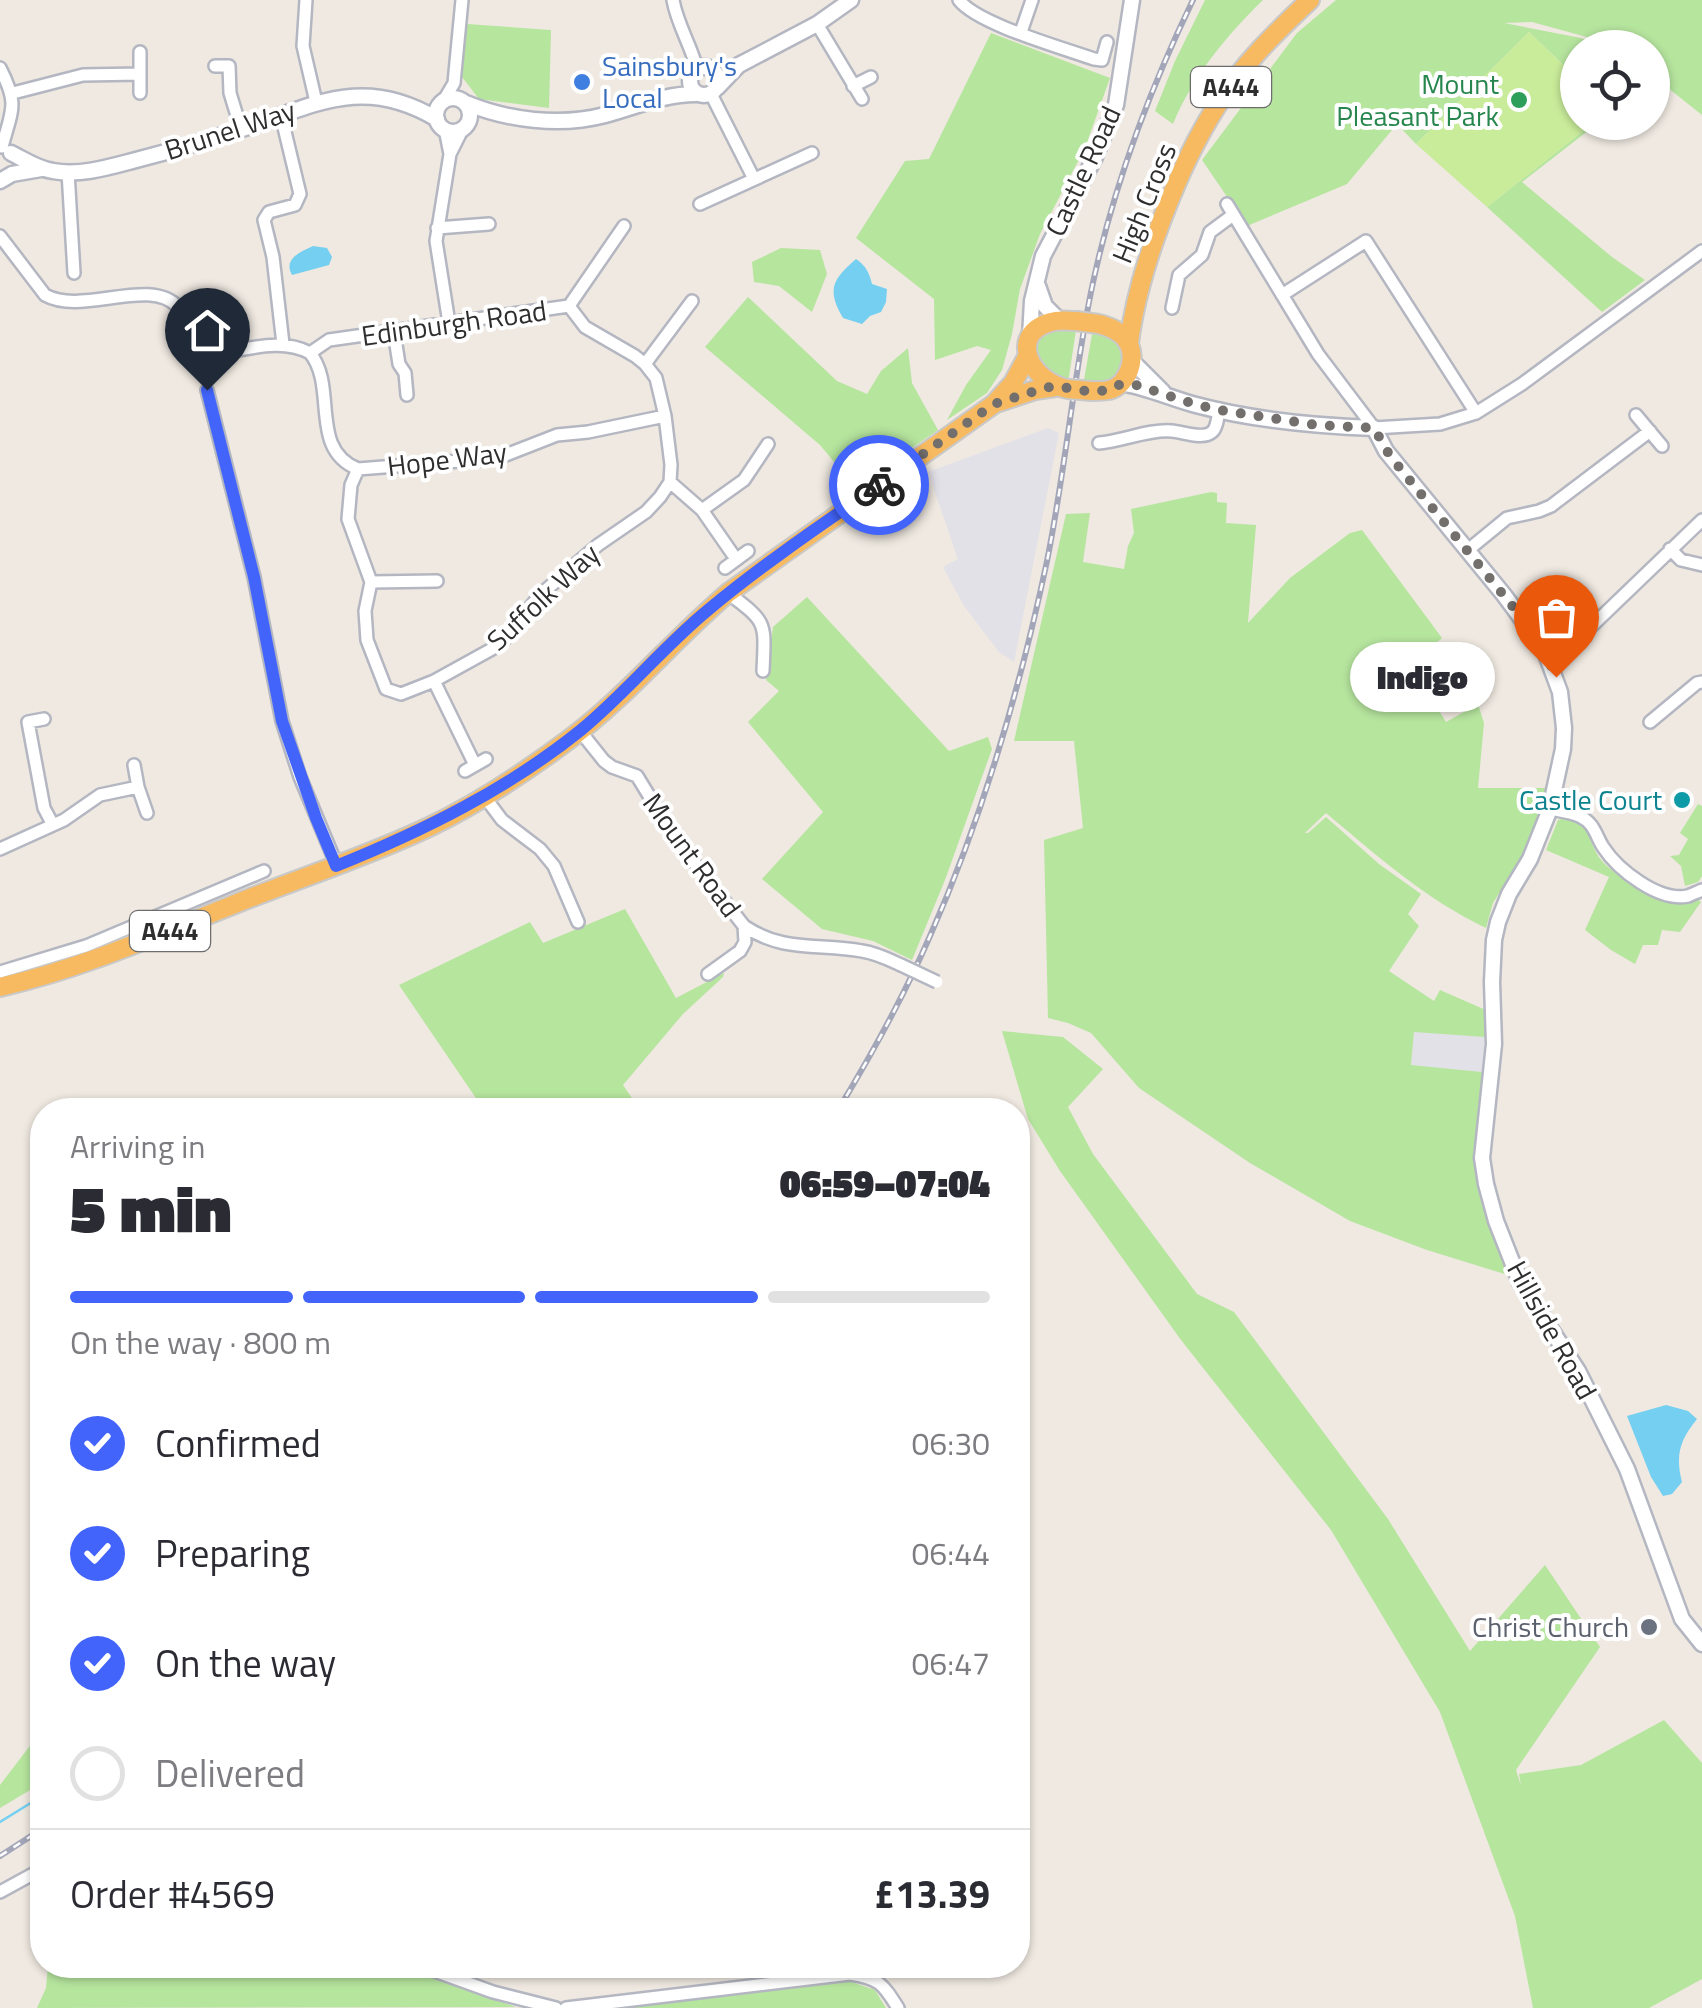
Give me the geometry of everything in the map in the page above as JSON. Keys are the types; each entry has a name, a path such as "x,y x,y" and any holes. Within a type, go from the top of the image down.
{"highway":[{"name":"High Cross","path":"1130,352 1139,286 1174,190 1217,104 1250,60 1310,0"},
{"name":"High Cross","path":"1099,324 1124,306 1139,286"},
{"path":"1030,337 1046,323 1099,324 1116,330 1130,352"},
{"name":"A444","path":"0,987 78,965 139,934 336,866 431,826 484,796 580,730 728,593 994,404 1013,383 1027,357 1030,337"},
{"name":"A444","path":"994,404 1034,390 1108,390 1126,377 1130,352"},
{"path":"1027,357 1033,370 1061,388"}],"street":[{"path":"306,0 302,46 316,102"},
{"path":"450,154 438,108 454,83 461,0"},
{"path":"674,0 698,70 690,86 708,92 754,179"},
{"path":"442,102 454,98 492,114 582,120 666,97 708,92 739,65 817,24 851,0"},
{"path":"960,0 981,18 1094,60 1102,60 1107,42"},
{"path":"1021,32 1032,0"},
{"name":"Castle Road","path":"1030,337 1032,301 1043,256 1108,130 1121,79 1132,0"},
{"path":"817,24 862,99"},
{"path":"140,52 140,92"},
{"path":"666,97 698,70 759,53"},
{"path":"215,66 229,66 230,94 241,130"},
{"path":"0,68 14,103 4,149 15,162 6,178"},
{"path":"698,70 717,74 708,92"},
{"path":"13,93 84,75 140,74"},
{"path":"854,86 871,77"},
{"path":"449,323 437,228 450,154 470,113 454,83"},
{"name":"Brunel Way","path":"6,178 40,169 97,170 241,130 340,97 393,100 418,108 441,124"},
{"name":"Brunel Way","path":"418,108 442,102"},
{"path":"441,124 453,132 492,114"},
{"path":"281,115 300,194 295,205 270,212 264,220 283,344"},
{"name":"Brunel Way","path":"4,149 40,169"},
{"path":"700,204 812,153"},
{"path":"68,172 68,265"},
{"path":"1172,308 1180,276 1202,255 1210,232 1230,210 1318,354 1374,428"},
{"path":"437,228 489,224"},
{"path":"569,306 624,226"},
{"path":"0,236 45,295 63,302 145,294 178,306 203,349 220,354 283,344 310,353"},
{"path":"1282,294 1366,241 1476,412"},
{"path":"1121,384 1219,410 1316,425 1374,428 1440,424 1476,412 1522,384 1702,251"},
{"path":"1036,281 1045,306 1068,321"},
{"path":"692,301 646,364 656,378 665,416 670,482 702,510 742,555 725,568"},
{"name":"Edinburgh Road","path":"310,353 329,340 569,306 584,327 646,364"},
{"path":"394,332 407,395"},
{"path":"1130,352 1166,394"},
{"name":"Hope Way","path":"310,353 320,368 333,451 358,469 498,458 557,435 665,416"},
{"path":"207,390 254,577 282,721 310,805 336,866"},
{"path":"1099,443 1168,430 1202,436 1214,430 1219,410"},
{"path":"1636,414 1662,446"},
{"name":"Hillside Road","path":"1374,428 1390,456 1544,648 1560,692 1563,749 1550,809 1530,858 1509,894 1494,942 1494,1044 1482,1158 1496,1221 1520,1282 1578,1371 1619,1452 1682,1619 1702,1644"},
{"path":"1468,550 1506,518 1551,506 1650,432"},
{"path":"702,510 744,480 768,444"},
{"name":"Suffolk Way","path":"358,469 351,485 348,519 371,582 365,611 367,640 386,688 400,694 434,681 501,644 540,595 598,545 646,512 670,482"},
{"path":"1550,662 1702,520"},
{"path":"1670,549 1680,560 1702,565"},
{"path":"371,582 437,581"},
{"path":"728,593 757,614 764,632 762,671"},
{"path":"434,681 476,765"},
{"path":"1650,722 1702,682"},
{"path":"44,719 28,722 44,808 53,825"},
{"name":"Mount Road","path":"580,730 604,762 637,776 673,835 744,926 775,942 868,952 937,982"},
{"path":"134,765 147,813"},
{"path":"0,849 53,825 100,796 138,787"},
{"path":"484,796 502,820 540,848 554,866 578,922"},
{"path":"1550,809 1580,816 1595,829 1610,858 1634,879 1660,892 1684,897 1702,890"},
{"path":"0,972 139,934 264,871"},
{"path":"708,974 740,951 745,942 744,926"},
{"path":"0,1892 30,1874"},
{"path":"454,1978 556,2008"},
{"path":"566,2008 817,1978"},
{"path":"874,1978 898,2008"}],"shaded area":[{"path":"1048,428 1059,433 1014,662 999,652 964,606 943,567 958,559 928,472"},
{"path":"1414,1031 1485,1037 1482,1072 1411,1066"}],"green space":[{"path":"1205,0 1263,0 1212,57 1173,124 1155,111"},
{"path":"1336,0 1702,0 1702,115 1670,90 1670,30 1561,30 1532,22 1504,23 1560,34 1560,62 1529,32 1416,144 1397,124 1347,184 1247,226 1202,160 1297,33"},
{"path":"467,24 551,30 549,108 479,99 462,77"},
{"name":"Mount Pleasant Park","path":"1529,32 1560,62 1560,140 1572,140 1487,207 1416,144"},
{"path":"991,33 1110,78 1085,148 1040,234 1020,289 1002,370 987,393 947,420 991,350 977,346 935,360 934,299 856,238 905,161 929,159"},
{"name":"Mount Pleasant Park","path":"1576,140 1522,182 1645,280 1602,312 1487,207"},
{"path":"781,248 820,250 827,274 812,312 779,286 754,282 752,262"},
{"path":"748,297 837,381 867,394 881,371 908,348 912,383 938,430 855,487 820,445 705,347"},
{"path":"1050,327 1076,330 1068,383 1040,371 1034,341"},
{"path":"1100,333 1120,344 1123,361 1113,377 1091,386 1092,381 1084,380 1092,334"},
{"path":"1217,493 1217,502 1227,503 1226,523 1256,525 1248,623 1290,578 1350,533 1362,530 1442,638 1411,665 1446,722 1478,704 1484,723 1478,788 1548,788 1539,830 1493,903 1486,928 1423,890 1326,813 1305,833 1326,817 1379,864 1421,894 1408,914 1419,926 1389,971 1434,1001 1440,990 1488,1011 1485,1037 1414,1032 1411,1065 1482,1072 1477,1180 1488,1222 1511,1276 1350,1221 1250,1163 1139,1088 1091,1033 1048,1018 1044,840 1083,828 1074,741 1014,741 1066,514 1090,513 1083,562 1124,569 1134,533 1131,509"},
{"path":"807,597 949,751 988,737 992,749 912,960 873,941 822,929 762,879 823,812 748,722 779,691 766,680 773,627"},
{"path":"1698,804 1702,806 1702,876 1698,882 1685,886 1681,866 1670,856 1679,855 1688,839 1680,833"},
{"path":"1568,817 1583,825 1599,857 1621,877 1660,896 1701,902 1680,932 1662,930 1658,945 1643,945 1635,964 1585,930 1609,877 1546,850 1558,820"},
{"path":"625,909 676,998 724,973 623,1085 632,1098 476,1098 399,985 530,922 543,943"},
{"path":"1002,1031 1063,1037 1103,1069 1068,1107 1093,1154 1197,1294 1234,1312 1388,1519 1470,1651 1545,1565 1600,1647 1516,1770 1521,1786 1519,1774 1581,1765 1664,1720 1702,1763 1702,1979 1649,2008 1533,2008 1515,1916 1440,1712 1331,1530 1181,1340 1060,1171 1030,1122 1030,1098 1022,1098"},
{"path":"30,1746 30,1790 0,1808 0,1785"},
{"path":"47,1978 432,1978 516,2007 37,2008"},
{"path":"843,1979 875,1990 886,2008 617,2008"}],"water":[{"path":"313,246 327,248 332,257 329,265 292,275 291,260"},
{"path":"856,259 867,270 872,284 887,289 881,312 862,324 843,318 834,292 837,279"},
{"path":"1666,1405 1688,1411 1697,1419 1680,1448 1682,1482 1672,1494 1663,1496 1651,1477 1627,1416"}],"waterway":[{"path":"0,1822 30,1803"}],"railway":[{"path":"845,1098 930,936 967,845 998,752 1047,561 1085,325 1109,216 1133,143 1193,0"},
{"path":"0,1856 30,1837"}],"way so far":[{"path":"879,485 994,404 1055,386 1092,392 1121,384 1136,385 1219,410 1316,425 1374,428 1386,451 1544,648 1556,677"}],"place":[{"name":"Sainsbury's Local","path":"582,82"},
{"name":"Mount Pleasant Park","path":"1519,100"},
{"name":"Indigo","path":"1556,677"},
{"name":"Castle Court","path":"1682,800"},
{"name":"Christ Church","path":"1649,1627"}],"route":[{"path":"207,390 254,577 282,721 336,866 454,814 566,741 728,593 879,485"}]}
